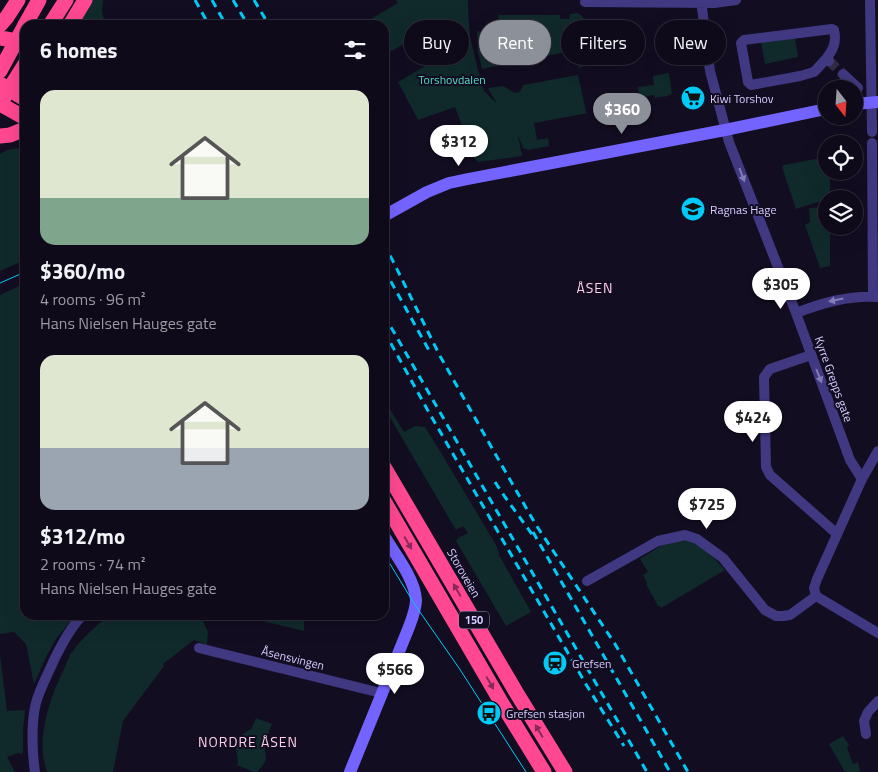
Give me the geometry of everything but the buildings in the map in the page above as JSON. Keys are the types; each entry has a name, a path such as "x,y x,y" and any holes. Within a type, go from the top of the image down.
{"highway":[{"path":"0,25 18,0"},
{"path":"28,20 39,0"},
{"path":"53,20 66,0"},
{"path":"73,20 85,0"},
{"path":"0,71 20,34"},
{"path":"0,38 20,42"},
{"path":"20,72 0,104 20,115"},
{"path":"0,84 20,96"},
{"name":"Storoveien","path":"389,476 565,772"},
{"name":"150","path":"389,510 544,772"}],"street":[{"path":"584,4 736,0"},
{"path":"796,313 821,304 847,298 876,296 872,137 875,102 870,0"},
{"name":"Kyrre Grepps gate","path":"701,1 710,71 725,130 796,313 850,460 862,479"},
{"path":"832,29 834,30 836,42 828,61 814,72 751,85 748,82 740,43 744,40 832,29"},
{"path":"843,74 849,80"},
{"path":"389,213 427,192 450,183 818,111"},
{"path":"811,354 770,369 764,377 766,467 770,475 837,534"},
{"path":"878,451 862,479 814,588 816,596 822,601 878,633"},
{"path":"587,581 658,541 685,535 697,539 723,558 765,610 776,616 790,615 816,596"},
{"path":"350,772 414,611 416,599 413,588 408,575 389,544"},
{"path":"35,772 32,726 36,703 64,640 78,620"},
{"name":"Åsensvingen","path":"199,648 381,693"},
{"path":"866,734 864,720 868,712 878,701"}],"green space":[{"path":"92,0 103,0 102,11 104,20 80,20"},
{"name":"Torshovdalen","path":"396,0 468,0 469,20 404,20 404,44 389,52 389,20 369,20 398,3"},
{"path":"578,13 583,20 561,20 561,53 551,55 551,20 499,20 498,15 560,15 560,19 569,19 570,14"},
{"name":"Torshovdalen","path":"469,24 470,37 484,91 497,104 488,88 503,86 515,93 520,92 523,85 578,75 586,112 588,113 534,123 537,140 548,138 549,146 528,150 523,148 518,135 522,156 478,162 463,147 469,144 455,107 418,120 398,82 427,65 469,65"},
{"path":"477,31 479,31 479,56 478,52"},
{"path":"795,38 798,57 765,64 761,42"},
{"path":"481,65 502,65 482,69"},
{"path":"669,73 672,94 655,98 654,95 647,96 647,99 640,100 638,87 654,85 653,76"},
{"path":"20,148 20,262 0,271 0,154 7,150"},
{"path":"818,159 818,180 830,180 830,190 818,190 818,202 796,209 782,167"},
{"path":"818,207 818,235 830,235 830,266 820,268 805,225 810,222 809,208"},
{"path":"20,285 20,620 72,620 56,639 34,684 26,644 14,632 0,634 0,295"},
{"path":"389,408 404,432 415,426 425,427 496,545 499,555 531,612 506,626 456,541 468,533 463,526 456,530 389,416"},
{"path":"683,539 702,547 725,570 661,608 646,584 643,575 648,572 640,559 667,542"},
{"path":"104,620 202,620 208,632 207,645 194,640 163,664 164,666 123,721 113,772 47,772 44,760 43,733 49,706 70,655 78,644"},
{"path":"259,620 304,620 304,631"},
{"path":"0,655 7,711 25,710 22,754 17,753 7,757 15,772 0,772"},
{"path":"256,718 272,724 265,743 265,761 257,772 254,772 237,765 235,740 252,728"},
{"path":"843,736 849,745 847,748 853,764 858,762 860,772 845,772 829,744"}],"tunnel":[{"path":"829,61 843,74"}],"tram line":[{"path":"0,283 20,274"},
{"path":"389,562 415,605 459,668 526,772"}],"railway":[{"path":"195,0 206,20"},
{"path":"212,0 223,20"},
{"path":"233,0 245,20"},
{"path":"254,0 266,20"},
{"path":"389,253 440,356 536,525 615,644 688,772"},
{"path":"389,278 431,354"},
{"path":"389,324 647,772"},
{"path":"389,340 587,686 624,746"},
{"path":"495,482 534,537"},
{"path":"533,532 670,772"}],"place":[{"name":"Kiwi Torshov","path":"693,98"},
{"name":"Ragnas Hage","path":"693,209"},
{"name":"Grefsen","path":"555,663"},
{"name":"Grefsen stasjon","path":"489,713"}],"district":[{"name":"ÅSEN","path":"595,287"},
{"name":"NORDRE ÅSEN","path":"248,741"}]}
